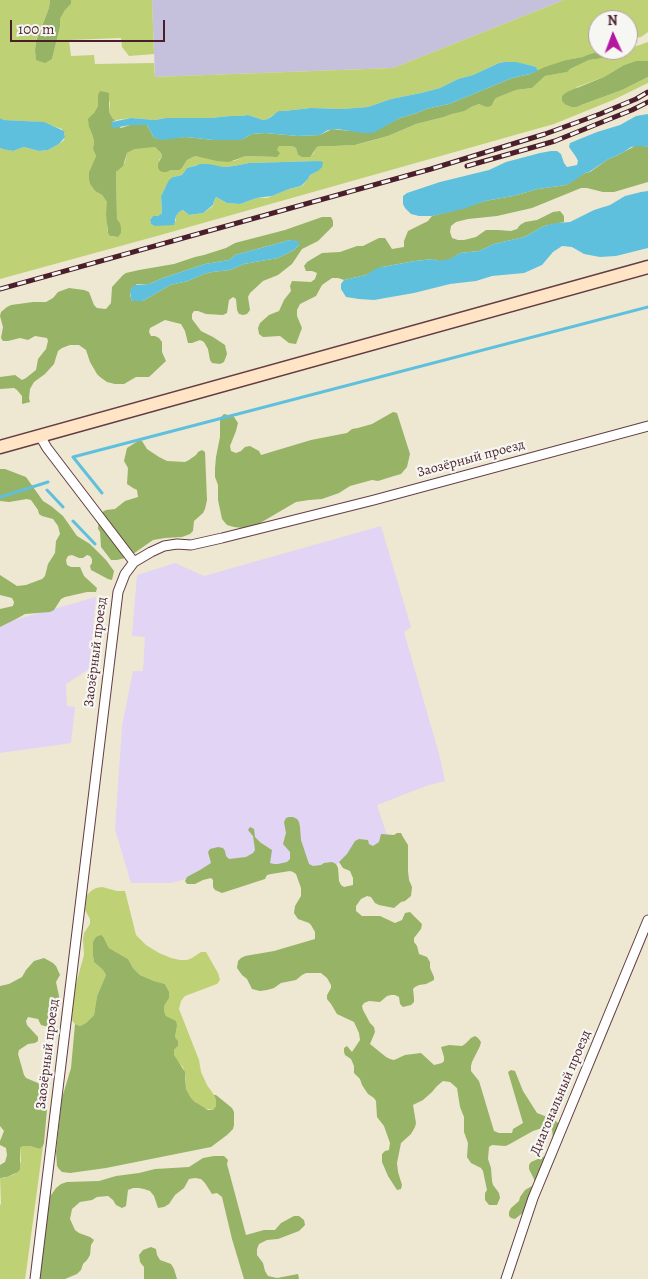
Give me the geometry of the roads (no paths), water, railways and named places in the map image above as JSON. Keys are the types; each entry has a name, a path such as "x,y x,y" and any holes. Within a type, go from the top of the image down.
{"main road":[{"path":"0,448 648,267"}],"street":[{"name":"Заозёрный проезд","path":"35,1279 118,592 124,574 134,562 164,546 177,544 191,545 222,538 374,500 648,426"},
{"path":"40,436 47,448 134,562"},
{"name":"Диагональный проезд","path":"506,1279 532,1198 648,920"}],"water":[{"path":"504,62 525,64 536,67 538,71 512,78 449,104 426,109 400,118 373,133 337,129 328,130 320,135 298,136 265,133 252,134 239,140 186,137 163,140 154,138 147,125 130,125 114,128 111,126 112,122 131,118 155,120 248,115 263,120 268,119 279,111 311,108 342,109 368,107 391,99 440,88 458,79"},
{"path":"648,114 648,147 631,147 566,185 538,189 485,201 463,209 432,216 411,214 403,204 403,196 407,193 440,182 489,170 506,162 540,153 557,151 561,154 567,167 577,165 578,161 569,147 570,143 620,125 636,116"},
{"path":"0,118 4,120 44,122 64,131 65,137 59,144 48,150 39,151 24,147 13,151 3,149 0,148"},
{"path":"323,162 322,167 310,175 301,186 240,204 227,203 216,197 213,205 203,213 189,215 183,210 176,216 174,225 155,226 151,224 150,220 153,216 158,216 162,213 161,196 169,180 182,175 187,168 201,164 224,167 249,163"},
{"path":"648,191 648,248 616,256 600,257 584,254 572,247 562,246 553,252 542,265 524,273 492,276 476,281 450,284 374,300 346,297 341,289 341,284 344,280 366,275 377,268 415,261 450,259 460,253 479,251 494,244 524,237 544,226 570,222 594,210 610,205 625,196"},
{"path":"290,240 299,241 299,245 294,250 278,258 244,264 230,270 204,274 188,281 170,285 143,301 132,301 130,291 134,285 149,284 205,264 229,260 235,255"}],"waterway":[{"path":"102,493 73,457 648,307"},
{"path":"0,497 48,482"},
{"path":"47,490 63,507"},
{"path":"73,521 95,544"}],"railway":[{"path":"0,289 431,169 545,134 600,114 648,92"},
{"path":"467,166 555,141 648,102"}]}
